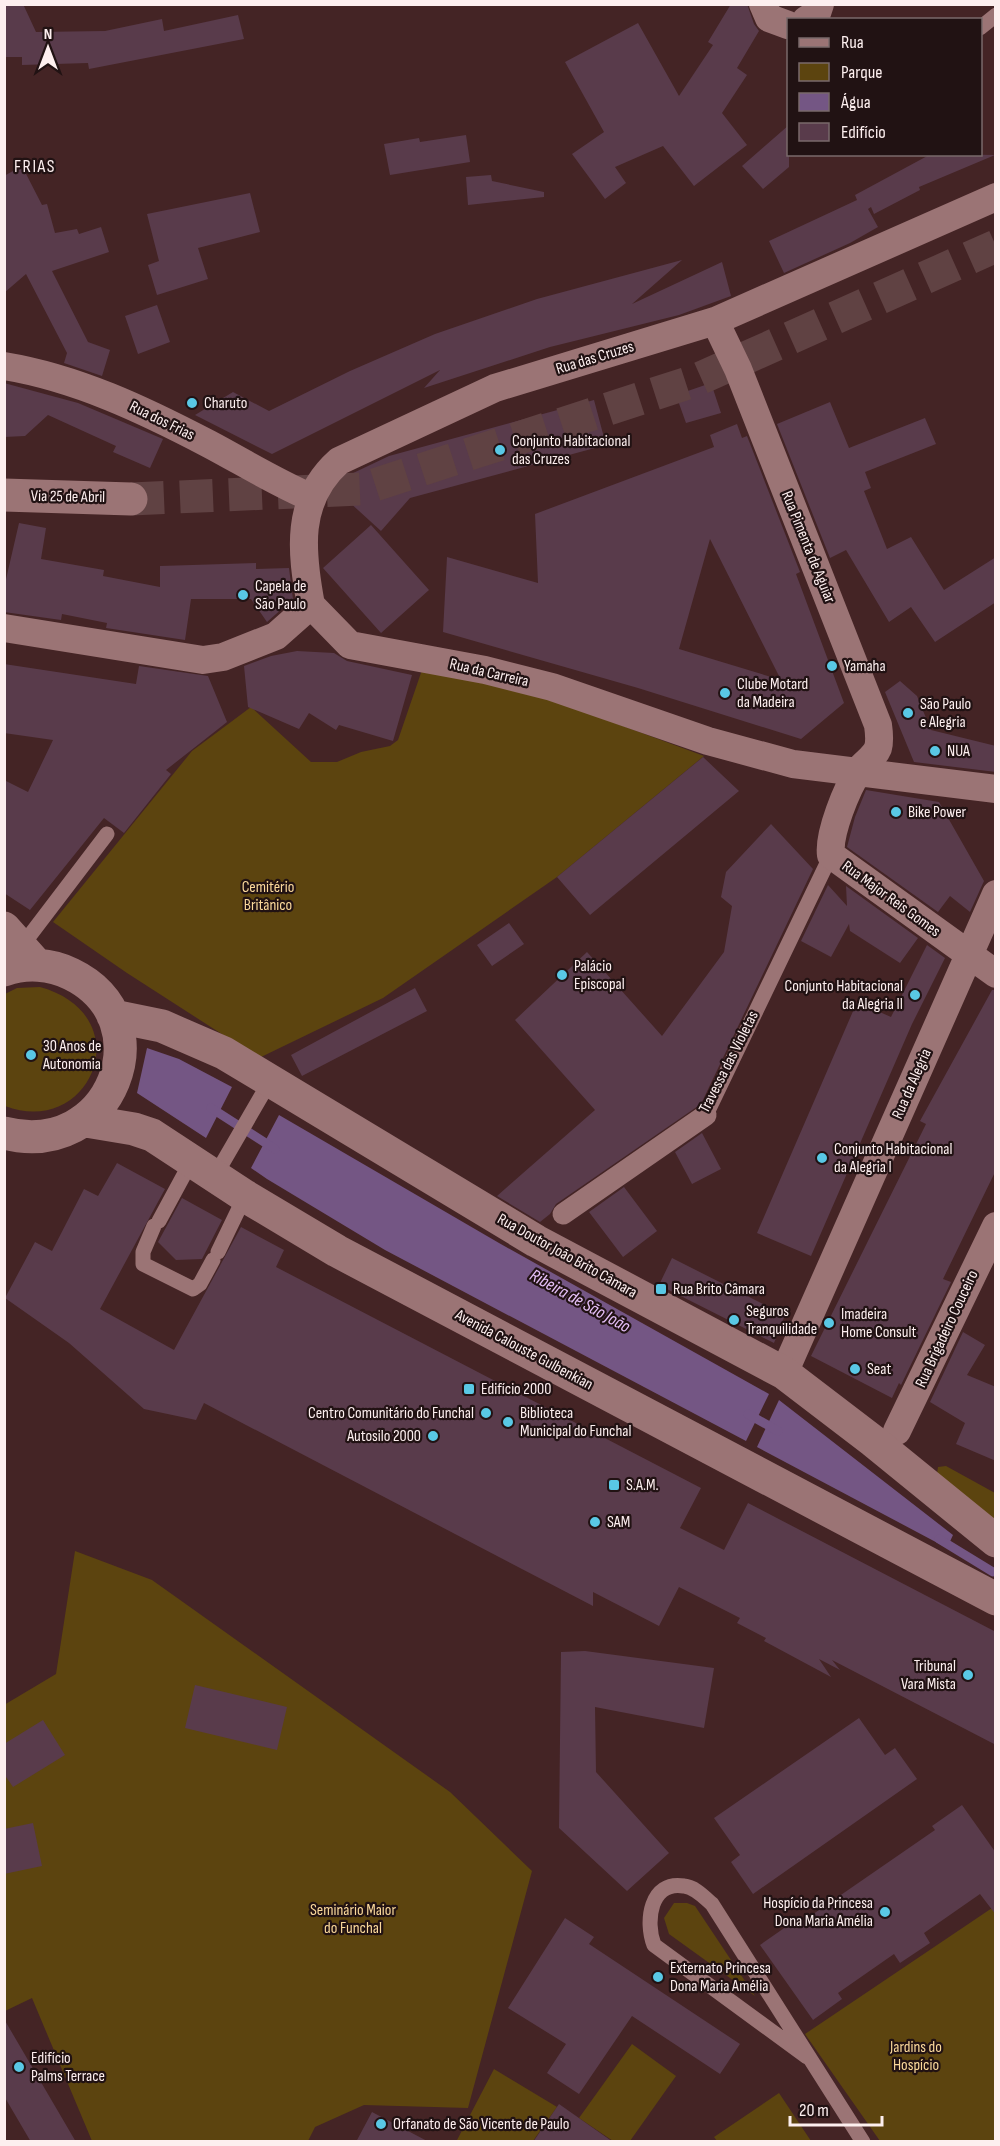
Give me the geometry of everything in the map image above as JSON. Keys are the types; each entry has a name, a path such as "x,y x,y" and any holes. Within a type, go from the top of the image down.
{"main road":[{"name":"Via 25 de Abril","path":"4,495 131,499"},
{"path":"4,1133 26,1138 47,1137 67,1131 96,1109 118,1073 123,1027 101,996 83,980 61,969 16,955"},
{"name":"Rua Doutor João Brito Câmara","path":"123,1027 162,1026 224,1053 264,1092 784,1373 873,1441 986,1535"},
{"name":"Avenida Calouste Gulbenkian","path":"96,1109 134,1129 212,1163 245,1196 338,1251 996,1599"},
{"path":"953,1577 971,1574 983,1562 986,1535"}],"street":[{"path":"763,4 769,18 787,24"},
{"path":"809,18 817,13 820,4"},
{"name":"Rua das Cruzes","path":"311,605 306,553 306,515 310,497 324,474 339,461 495,388 715,321 996,197"},
{"name":"Rua Pimenta de Aguiar","path":"715,321 738,369 878,725 879,745 876,753 859,771"},
{"name":"Rua dos Frias","path":"4,366 92,389 121,401 210,444 279,484 310,497"},
{"path":"4,628 203,660 223,657 276,636 311,605"},
{"name":"Rua da Carreira","path":"311,605 350,645 485,670 552,687 708,741 793,764 996,789"},
{"name":"Rua Major Reis Gomes","path":"859,771 833,829 829,842 831,855 996,974"},
{"name":"Rua da Alegria","path":"784,1373 996,894"},
{"name":"Travessa das Violetas","path":"563,1214 706,1115"},
{"name":"Rua Brigadeiro Couceiro","path":"897,1431 996,1226"}],"lane":[{"path":"982,27 996,15"},
{"path":"16,955 107,834"},
{"name":"Travessa das Violetas","path":"706,1115 831,855"},
{"path":"245,1196 200,1284 193,1289 143,1264 143,1252 157,1223 212,1163 264,1092"},
{"path":"807,2057 654,1945 648,1931 649,1918 651,1905 659,1894 670,1887 684,1886 698,1891 712,1904 863,2142"}],"green space":[{"name":"Cemitério Britânico","path":"423,667 561,703 704,756 557,877 383,998 259,1058 53,922 192,751 251,707 311,762 337,762 361,752 390,746 398,740"},
{"path":"40,987 71,1002 89,1022 96,1046 93,1069 81,1090 61,1105 36,1112 5,1106 5,994 17,988"},
{"path":"946,1466 995,1493 995,1522 937,1474 938,1467"},
{"name":"Seminário Maior do Funchal","path":"75,1551 152,1580 450,1792 532,1871 468,2108 364,2105 315,2127 308,2141 92,2141 32,1998 5,2011 4,1705 56,1674"},
{"path":"674,1903 687,1903 695,1906 755,1996 669,1934 664,1918"},
{"name":"Jardins do Hospício","path":"995,1906 995,2141 880,2141 805,2034"},
{"path":"632,2044 676,2076 630,2141 613,2141 579,2118"},
{"path":"494,2069 557,2107 533,2141 456,2142"},
{"path":"779,2093 811,2141 717,2141 714,2137"}],"water":[{"path":"147,1048 179,1059 232,1087 206,1138 137,1093"},
{"path":"279,1115 499,1243 769,1394 746,1441 385,1250 251,1168"},
{"path":"779,1400 953,1535 947,1548 757,1447"}],"building":[{"path":"4,4 23,4 36,32 105,31 162,19 164,31 238,15 244,39 89,69 88,63 22,65 22,57 4,57"},
{"path":"731,4 747,4 759,31 737,68 747,75 722,113 747,145 694,186 663,146 615,167 626,183 605,199 572,154 604,132 565,62 638,23 679,96 713,45 708,42"},
{"path":"787,127 789,167 763,189 742,166"},
{"path":"466,135 470,162 390,175 384,144 419,138 420,142"},
{"path":"995,155 919,187 920,190 874,214 871,207 868,209 878,227 850,243 784,273 769,241 857,200 855,195 927,156"},
{"path":"22,166 42,205 47,204 55,233 77,229 79,234 101,227 109,252 52,271 88,342 110,350 102,376 64,363 67,353 26,274 4,293 4,176"},
{"path":"491,175 492,181 544,192 544,197 468,205 466,177"},
{"path":"250,193 260,232 198,248 208,279 157,295 148,265 159,261 147,214"},
{"path":"682,260 632,304 722,262 731,296 679,315 550,347 424,388 440,370 272,454 195,415 233,392 269,411 350,371 435,334 537,299"},
{"path":"157,305 170,342 138,354 125,316"},
{"path":"4,383 78,403 163,439 150,468 113,452 116,446 48,415 25,436 4,437"},
{"path":"711,383 721,413 686,423 676,395"},
{"name":"Conjunto Habitacional das Cruzes","path":"594,400 606,445 410,498 381,531 336,490 349,475 389,456"},
{"path":"830,402 849,448 925,418 936,444 865,472 871,488 864,491 887,549 911,537 944,590 996,557 996,602 935,642 911,607 889,622 846,550 830,558 777,424"},
{"path":"737,424 742,438 747,436 800,572 796,574 844,703 801,739 638,688 443,632 447,557 538,583 535,514 714,447 710,435","holes":["710,539 781,680 679,649"]},
{"path":"19,523 46,528 41,559 104,570 103,576 160,587 160,566 256,563 256,569 289,568 293,599 267,622 251,599 191,599 185,640 106,628 107,623 62,614 61,620 4,612 4,588"},
{"path":"371,525 429,590 381,633 323,568"},
{"path":"297,651 334,653 347,661 412,675 393,741 339,725 336,730 309,713 299,729 248,707 244,666 271,656"},
{"path":"4,664 136,684 139,666 208,676 227,722 166,770 171,774 124,833 104,818 30,910 4,893 4,780 28,792 53,740 4,733"},
{"path":"900,681 917,696 931,730 996,746 996,772 914,762 885,692"},
{"path":"703,757 739,791 590,915 557,877"},
{"path":"866,790 939,802 984,881 970,912 950,896 938,912 847,847 855,817"},
{"path":"771,824 813,869 701,1104 556,1204 550,1214 540,1222 497,1196 595,1110 515,1020 587,952 662,1036 724,952 732,906 721,897 726,872"},
{"path":"828,885 847,906 846,886 918,938 900,963 850,931 849,924 831,957 801,941"},
{"path":"509,923 524,944 492,966 477,945"},
{"path":"927,945 945,958 912,1024 811,1256 757,1233 857,1002 891,1017"},
{"path":"415,988 427,1011 302,1076 291,1055"},
{"path":"992,990 996,990 996,1170 943,1279 951,1282 901,1385 899,1383 892,1398 811,1356 926,1124 920,1121"},
{"path":"702,1133 721,1169 692,1184 675,1152"},
{"path":"117,1163 165,1189 100,1309 174,1350 241,1227 284,1250 276,1267 701,1488 680,1528 724,1550 748,1503 996,1632 996,1745 832,1660 840,1670 819,1659 831,1677 764,1641 766,1638 737,1623 740,1618 679,1587 659,1626 593,1592 593,1606 204,1403 196,1420 144,1409 69,1343 5,1298 35,1242 52,1251 84,1189 98,1196"},
{"path":"624,1187 657,1231 623,1257 589,1212"},
{"path":"182,1198 222,1220 202,1259 176,1260 158,1242"},
{"path":"672,1258 785,1315 774,1343 659,1285"},
{"path":"963,1332 985,1345 967,1375 996,1387 996,1461 956,1444 965,1423 930,1402"},
{"path":"585,1651 714,1668 704,1728 595,1707 596,1772 669,1853 627,1891 559,1828 561,1652"},
{"path":"195,1685 287,1707 277,1750 185,1728"},
{"path":"859,1718 885,1755 895,1748 917,1779 753,1894 731,1862 740,1855 714,1818"},
{"path":"43,1720 65,1755 13,1787 4,1774 4,1744"},
{"name":"Hospício da Princesa Dona Maria Amélia","path":"962,1805 996,1853 996,1915 980,1894 924,1933 930,1943 900,1963 894,1954 838,1993 842,1999 813,2020 760,1945 790,1924 793,1928 935,1830 932,1826"},
{"path":"33,1823 42,1866 4,1874 4,1829"},
{"path":"565,1918 594,1937 589,1944 740,2044 720,2074 632,2016 579,2094 547,2073 566,2044 508,2008"},
{"name":"Edifício Palms Terrace","path":"4,2019 76,2142 31,2142 4,2096"},
{"path":"559,2104 613,2142 533,2142"},
{"name":"Orfanato de São Vicente de Paulo","path":"372,2112 429,2142 356,2142"}],"waterway":[{"name":"Ribeira de São João","path":"211,1108 275,1149"},
{"name":"Ribeira de São João","path":"748,1414 778,1431"},
{"name":"Ribeira de São João","path":"939,1539 993,1572"}],"tunnel":[{"path":"131,499 362,489 694,381 996,246"}],"place":[{"name":"Charuto","path":"192,403"},
{"name":"Conjunto Habitacional das Cruzes","path":"500,450"},
{"name":"Capela de São Paulo","path":"243,595"},
{"name":"Yamaha","path":"832,666"},
{"name":"Clube Motard da Madeira","path":"725,693"},
{"name":"São Paulo e Alegria","path":"908,713"},
{"name":"NUA","path":"935,751"},
{"name":"Bike Power","path":"896,812"},
{"name":"Palácio Episcopal","path":"562,975"},
{"name":"Conjunto Habitacional da Alegria II","path":"915,995"},
{"name":"30 Anos de Autonomia","path":"31,1055"},
{"name":"Conjunto Habitacional da Alegria I","path":"822,1158"},
{"name":"Rua Brito Câmara","path":"661,1289"},
{"name":"Seguros Tranquilidade","path":"734,1320"},
{"name":"Imadeira Home Consult","path":"829,1323"},
{"name":"Seat","path":"855,1369"},
{"name":"Edifício 2000","path":"469,1389"},
{"name":"Centro Comunitário do Funchal","path":"486,1413"},
{"name":"Biblioteca Municipal do Funchal","path":"508,1422"},
{"name":"Autosilo 2000","path":"433,1436"},
{"name":"S.A.M.","path":"614,1485"},
{"name":"SAM","path":"595,1522"},
{"name":"Tribunal Vara Mista","path":"968,1675"},
{"name":"Hospício da Princesa Dona Maria Amélia","path":"885,1912"},
{"name":"Externato Princesa Dona Maria Amélia","path":"658,1977"},
{"name":"Edifício Palms Terrace","path":"19,2067"},
{"name":"Orfanato de São Vicente de Paulo","path":"381,2124"}],"district":[{"name":"FRIAS","path":"35,166"}]}
